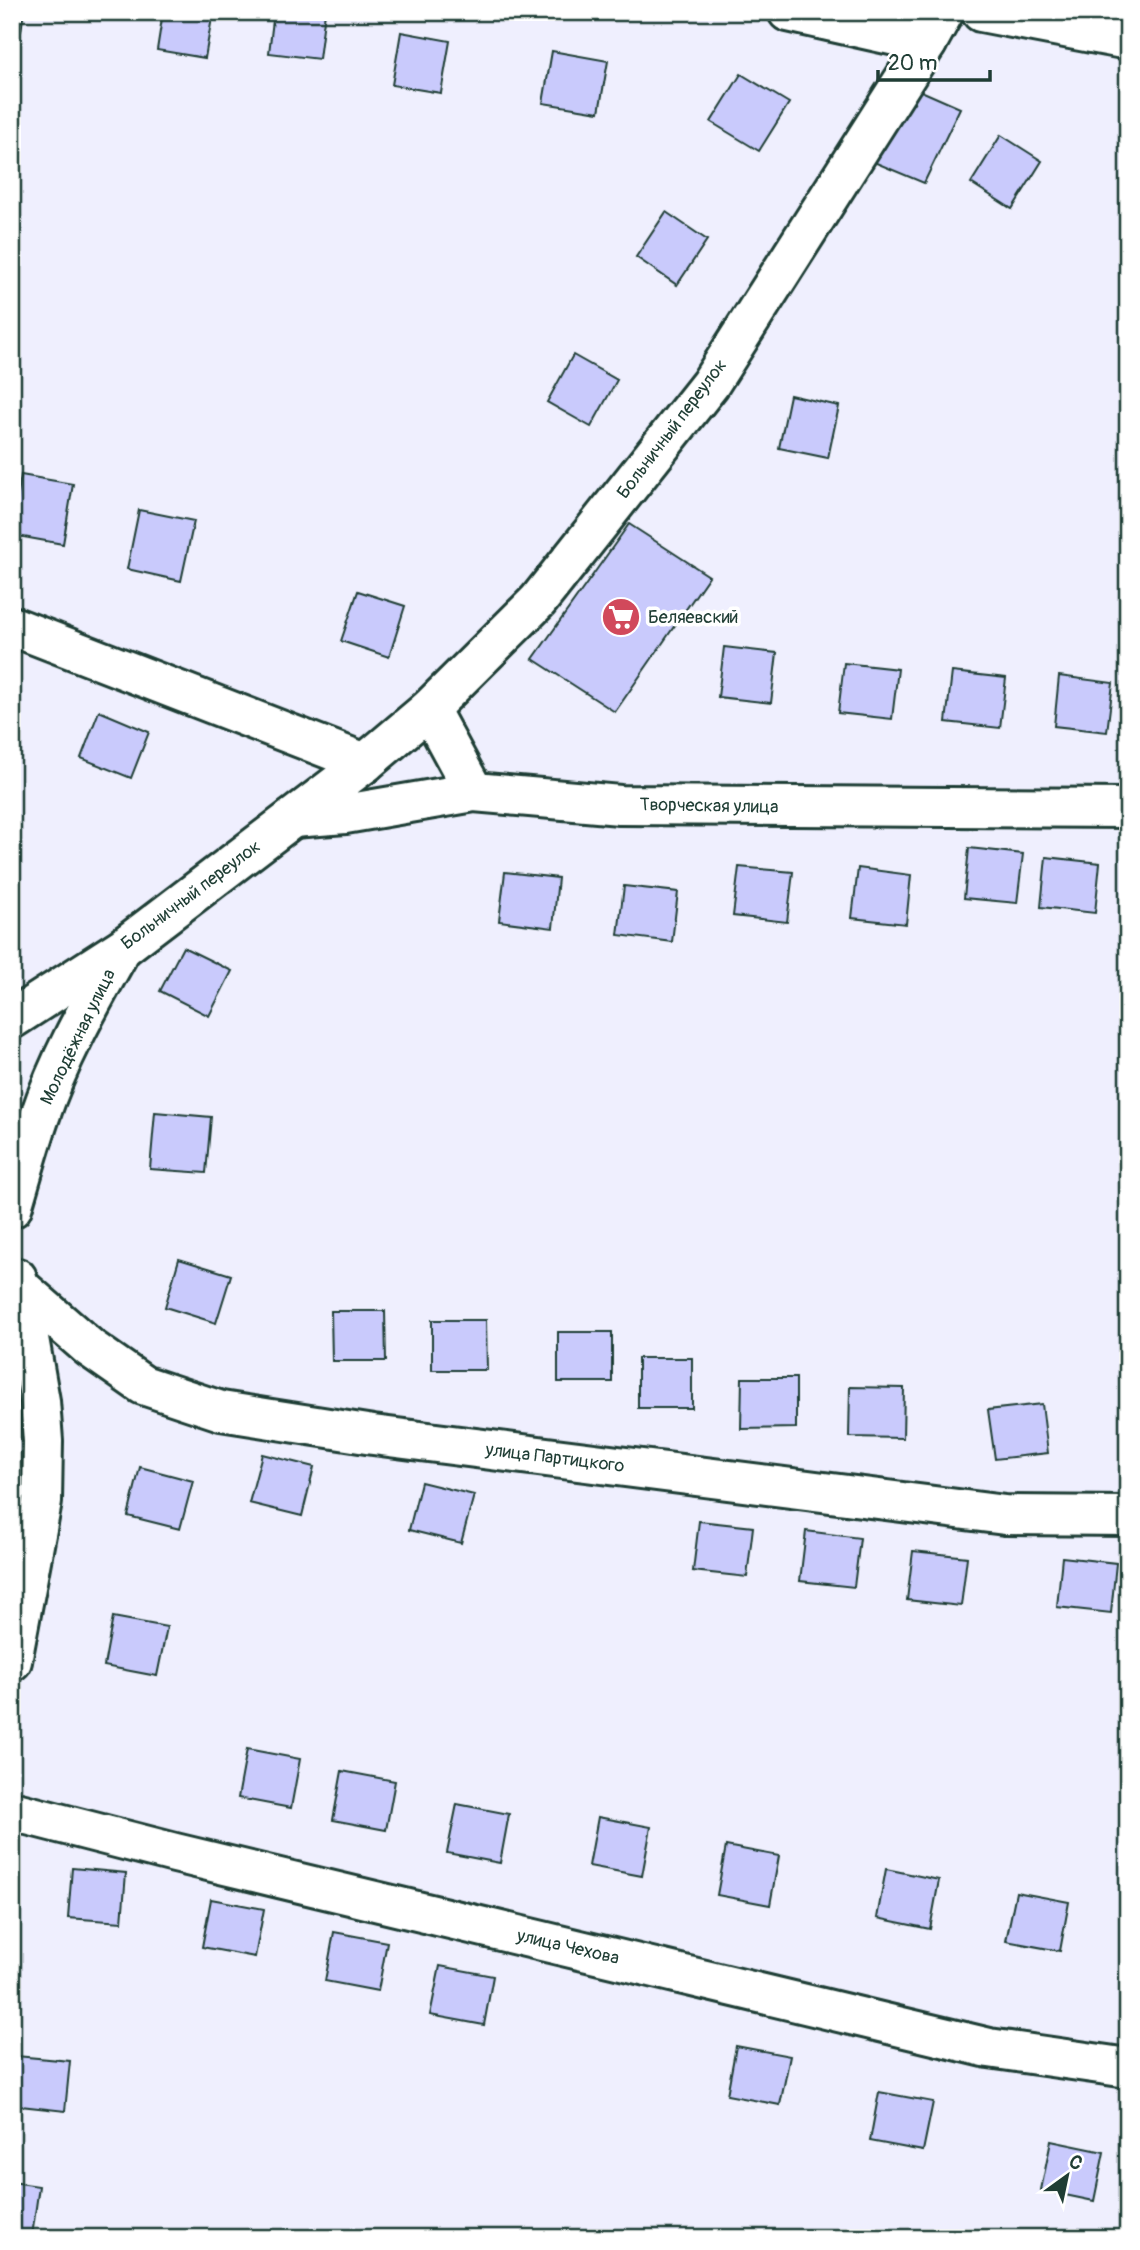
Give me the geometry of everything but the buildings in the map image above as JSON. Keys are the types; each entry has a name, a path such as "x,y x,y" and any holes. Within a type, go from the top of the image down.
{"street":[{"path":"788,12 936,28"},
{"path":"981,12 1128,40"},
{"name":"Больничный переулок","path":"12,1019 122,948 365,763 429,709 538,601 710,384 936,28"},
{"path":"12,625 365,763"},
{"path":"429,709 474,792"},
{"name":"Творческая улица","path":"293,818 345,814 474,792 620,805 1128,808"},
{"name":"Молодёжная улица","path":"12,1208 39,1117 85,1013 122,948"},
{"path":"15,1641 42,1502 43,1441 40,1401 16,1276"},
{"name":"улица Партицкого","path":"16,1276 90,1348 143,1385 220,1411 373,1435 1005,1515 1128,1516"},
{"name":"улица Чехова","path":"12,1811 188,1856 989,2048 1128,2068"}],"place":[{"name":"Беляевский","path":"621,617"}]}
